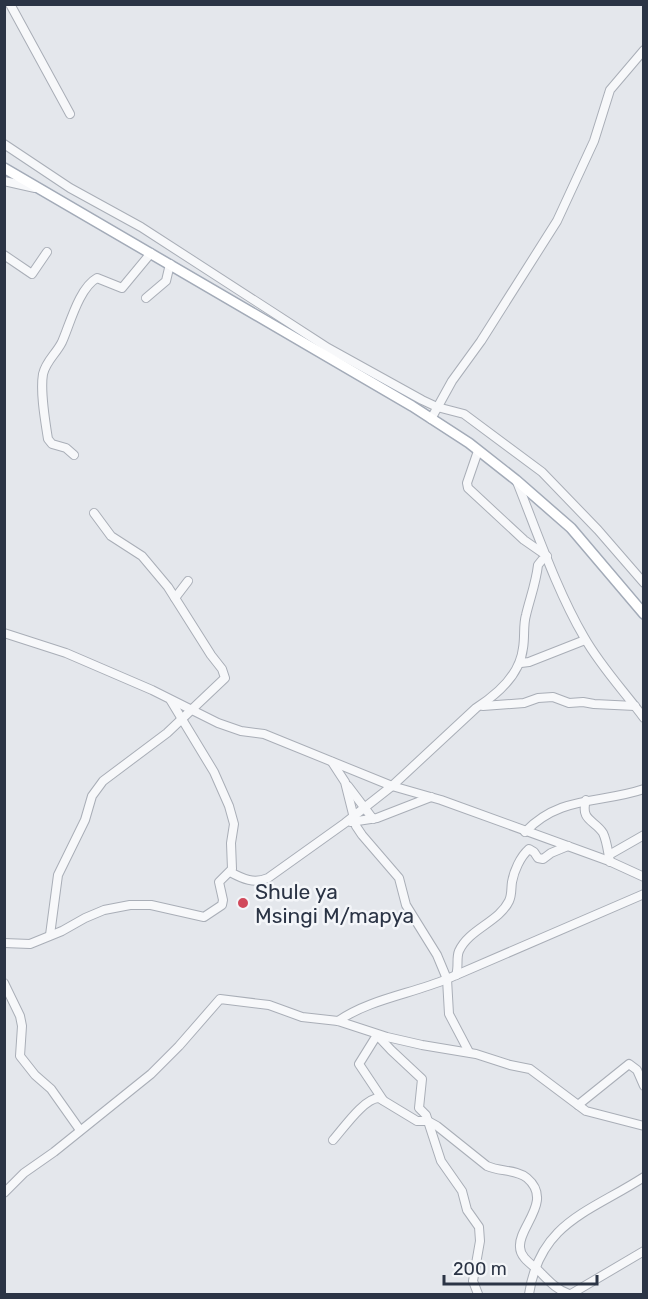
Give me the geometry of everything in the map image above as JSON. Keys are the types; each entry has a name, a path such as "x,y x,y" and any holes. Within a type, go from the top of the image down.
{"main road":[{"path":"4,168 431,419 478,451 516,480 571,528 644,614"}],"street":[{"path":"10,4 70,114"},
{"path":"431,419 452,381 557,221 594,141 610,90 644,50"},
{"path":"4,144 70,188 141,227 328,348 437,407 464,414 542,472 598,530 644,583"},
{"path":"4,181 42,190"},
{"path":"4,255 32,274 47,252"},
{"path":"74,455 66,447 51,443 47,437 43,382 46,364 60,345 79,300 93,280 97,278 122,288 151,253"},
{"path":"146,298 166,280 170,264"},
{"path":"478,451 467,484 468,488 524,540 548,556"},
{"path":"516,480 576,624 603,667 644,718"},
{"path":"50,935 58,875 85,820 92,796 103,782 167,734 192,711 202,698 224,680 225,676 168,587 141,556 111,536 94,513"},
{"path":"354,820 363,809 392,786 476,708 491,698 510,680 520,663 525,616 539,563 548,556"},
{"path":"175,598 188,581"},
{"path":"4,633 66,653 152,690 233,729 264,734 392,786 432,797 525,832 610,858 644,876"},
{"path":"520,663 537,660 585,640"},
{"path":"476,708 489,704 524,703 538,698 553,697 569,703 635,706"},
{"path":"4,943 26,945 62,932 104,909 130,904 151,905 206,917 222,905 219,881 232,869 231,843 234,824 214,772 171,700"},
{"path":"332,761 363,809 373,819"},
{"path":"381,781 410,769"},
{"path":"345,782 354,820 362,835 399,878 406,905 430,942 447,980 449,1014 469,1053"},
{"path":"525,832 555,809 576,802 599,800 644,789"},
{"path":"230,872 249,880 263,880 345,823 373,819 432,797"},
{"path":"586,800 584,809 586,816 603,833 610,858"},
{"path":"610,858 644,835"},
{"path":"456,975 459,951 468,939 500,912 510,899 513,880 523,855 529,849 538,858 543,859 568,846"},
{"path":"338,1021 365,1006 447,980 644,894"},
{"path":"4,982 20,1016 22,1026 20,1056 35,1076 51,1089 80,1130"},
{"path":"4,1193 24,1173 119,1101 159,1066 218,1000 269,1005 302,1017 338,1021 377,1035 422,1046 469,1053 530,1069 586,1111 644,1126"},
{"path":"377,1035 358,1064 383,1100"},
{"path":"377,1035 422,1079 419,1108 428,1121 441,1161 462,1191 467,1210 480,1227 473,1281 478,1294"},
{"path":"578,1105 629,1064 637,1070 644,1086"},
{"path":"333,1140 364,1105 376,1097 417,1121 428,1121 444,1130 487,1166 495,1170 522,1175 537,1191 536,1204 519,1246 529,1263 559,1291 570,1294 644,1251"},
{"path":"529,1294 535,1267 543,1251 566,1224 644,1178"}],"place":[{"name":"Shule ya Msingi M/mapya","path":"243,903"}]}
